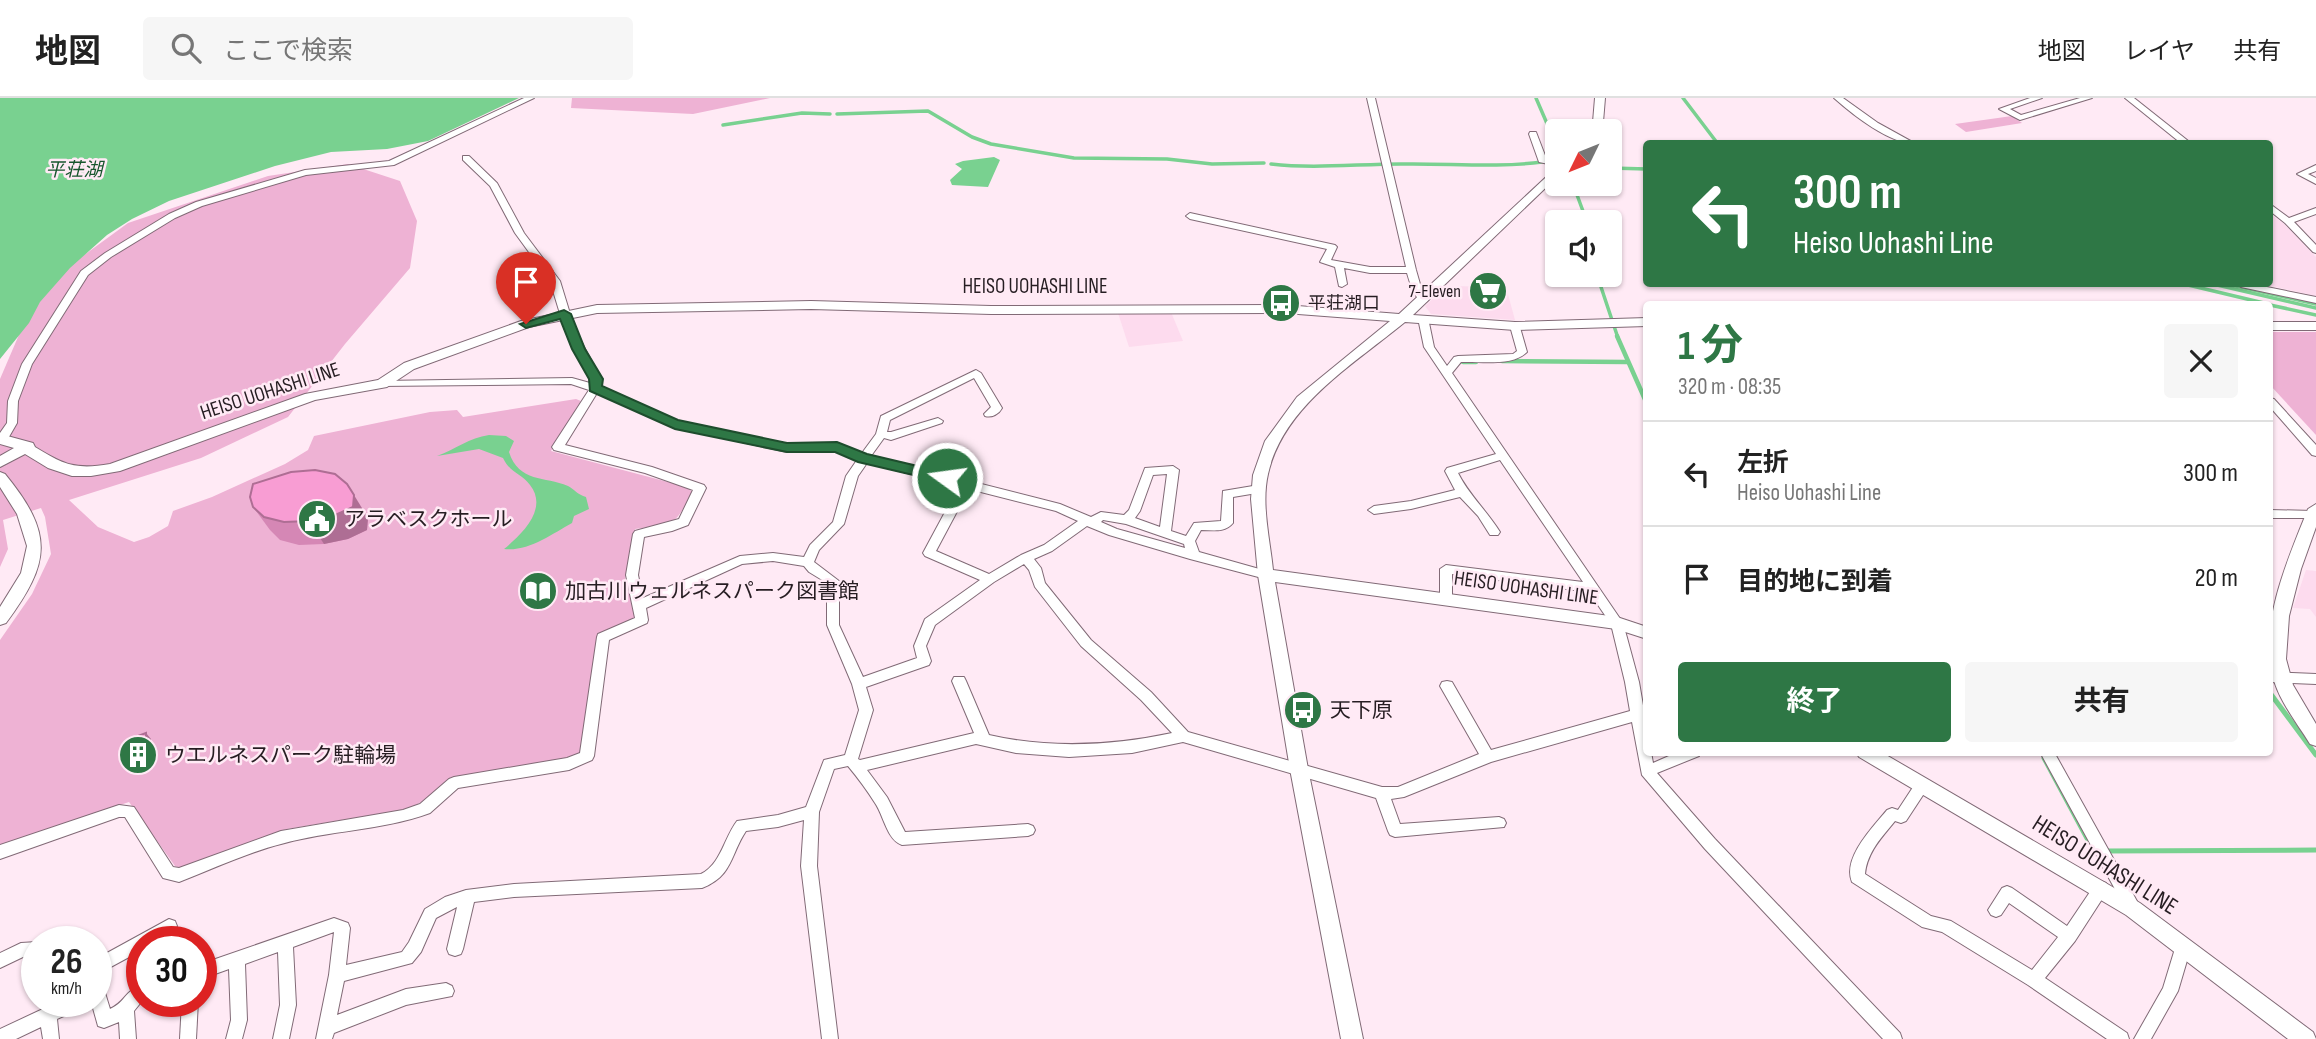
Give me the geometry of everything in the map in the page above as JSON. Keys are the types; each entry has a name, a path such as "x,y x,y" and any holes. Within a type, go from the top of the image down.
{"main road":[{"path":"1598,119 1600,98"},
{"path":"1352,1039 1299,769 1266,575 1259,489 1267,453 1293,411 1423,300 1545,173"},
{"name":"HEISO UOHASHI LINE","path":"1,439 27,446 55,466 72,471 105,470 129,464 310,397 382,384 409,366 526,324 564,314 662,306 811,305 991,310 1285,309 1515,326 1643,322"},
{"path":"2273,326 2316,326"},
{"path":"0,462 27,446"},
{"path":"0,477 25,515 34,556 20,589 0,619"},
{"path":"2315,512 2278,626 2275,677 2316,738"},
{"name":"HEISO UOHASHI LINE","path":"1266,575 1617,624 1643,632"},
{"name":"HEISO UOHASHI LINE","path":"1872,756 2101,888 2133,909 2305,1039"}],"street":[{"path":"1,439 12,423 13,401 27,365 84,273 108,255 172,216 200,204 305,173 391,163 530,98"},
{"path":"1371,98 1411,270 1423,300"},
{"path":"1838,98 1875,125 1904,140"},
{"path":"2054,108 2037,98 2003,109 2020,118 2054,108 2088,98"},
{"path":"2129,98 2183,140"},
{"path":"1533,134 1542,160 1545,161"},
{"path":"0,852 119,811 129,811 168,873 179,875 281,837 403,816 425,809 454,783 569,764 587,756 603,637 642,620 632,576 639,534 684,522 700,488 648,470 558,447 595,388 596,379 564,314 555,281 520,233 494,185 466,158"},
{"path":"2316,168 2301,174 2316,181"},
{"path":"2273,209 2316,250"},
{"path":"2288,221 2316,211"},
{"path":"1190,216 1203,215 1332,247"},
{"path":"1338,235 1325,262 1370,270 1411,270"},
{"path":"1339,265 1342,284"},
{"path":"2255,287 2316,300"},
{"path":"1423,318 1429,347 1617,624 1632,682 1643,749"},
{"path":"1446,373 1458,359 1515,357 1522,352 1515,326"},
{"path":"808,562 814,548 838,524 852,476 881,434 885,418 976,373 997,408 989,414"},
{"path":"382,384 572,381 595,388 675,424 787,448 837,447 863,458 1060,508 1088,522 1194,556 1266,575"},
{"path":"2273,404 2316,452"},
{"path":"881,434 891,436 939,421"},
{"path":"1494,532 1482,513 1462,492 1451,471 1503,456"},
{"path":"1127,520 1134,511 1149,471 1173,470 1165,532"},
{"path":"966,483 929,554 990,579"},
{"path":"1194,556 1189,541 1198,526 1222,526 1227,523 1228,493 1259,489"},
{"path":"1374,510 1411,505 1462,492"},
{"path":"2273,514 2315,512"},
{"path":"859,684 924,661 920,646 930,621 990,579 1101,516 1127,520 1189,541"},
{"path":"640,605 740,560 773,557 808,562 813,569 833,581 833,625 859,684 866,710 854,764 882,801 897,833 902,839 1028,830"},
{"path":"1025,558 1035,568 1039,584 1086,643 1146,696 1183,736"},
{"path":"1446,600 1446,569 1593,587"},
{"path":"2275,677 2316,679"},
{"path":"959,681 984,739"},
{"path":"1447,686 1489,757"},
{"path":"830,1039 809,866 812,812 829,764 854,764 975,738 1016,747 1069,751 1132,747 1183,736 1382,793 1399,793 1450,770 1489,757 1637,715"},
{"path":"1644,756 1647,771 1710,844 1894,1039"},
{"path":"1647,771 1684,756"},
{"path":"2049,756 2133,909"},
{"path":"1922,785 1901,817 1892,814 1869,844 1857,864 1857,877 1928,922 1945,926 2034,980 2121,1039"},
{"path":"1382,793 1395,831 1499,824"},
{"path":"337,975 406,958 414,953 427,916 432,911 467,897 501,891 702,881 713,878 720,871 742,825 778,821 812,812"},
{"path":"2034,980 2069,936 2101,888"},
{"path":"1996,910 2007,893 2069,936"},
{"path":"455,949 467,897"},
{"path":"217,967 334,925 342,928 337,975 325,1034"},
{"path":"282,1039 288,1006 285,943"},
{"path":"2142,1039 2170,991 2183,947"},
{"path":"0,961 21,950"},
{"path":"234,1039 239,1020 237,960"},
{"path":"325,1034 406,997 446,991"},
{"path":"112,1016 126,1010"},
{"path":"0,1038 44,1017"},
{"path":"48,1017 51,1039"},
{"path":"126,1017 128,1039"},
{"path":"188,1039 189,1017"}],"shaded area":[{"path":"572,98 770,98 693,114 571,108"},
{"path":"2012,116 2022,123 1966,132 1955,124"},
{"path":"348,164 400,181 417,221 410,268 345,344 288,417 201,458 69,500 98,527 134,542 168,526 173,511 212,497 285,464 308,450 314,436 430,412 457,410 463,417 576,399 581,401 551,451 687,487 692,492 681,512 671,522 635,529 625,579 637,617 632,624 597,637 582,753 570,759 451,777 423,801 408,809 287,829 182,869 175,866 129,802 0,846 0,640 32,594 51,554 41,508 3,520 8,549 0,567 0,379 39,288 128,223 268,176"},
{"path":"2273,216 2316,257 2316,296 2273,286"},
{"path":"1447,286 1506,287 1515,320 1431,314 1425,306"},
{"path":"1171,312 1183,341 1129,347 1118,313"},
{"path":"2273,332 2316,332 2316,435 2273,388"},
{"path":"2306,570 2316,571 2316,617 2310,609 2293,608"}],"water":[{"name":"平荘湖","path":"0,98 519,98 428,141 387,149 331,152 275,166 169,201 132,219 107,235 70,268 40,302 29,323 0,359"},
{"path":"994,157 1000,160 988,187 952,185 950,180 962,169 955,164"},
{"path":"489,435 506,436 514,441 509,452 519,469 534,477 568,486 586,497 589,509 574,516 572,523 540,541 522,548 504,549 525,529 535,512 535,494 530,485 509,467 503,458 479,449 437,456"}],"building":[{"path":"315,470 335,474 347,484 354,495 353,507 333,516 284,522 264,517 253,507 250,497 253,484 291,472"},
{"path":"146,733 146,756 129,762 130,739"}],"waterway":[{"path":"1536,98 1545,119"},
{"path":"1683,98 1715,140"},
{"path":"837,114 928,111 972,137 991,144 1074,158 1167,159 1212,164 1264,163"},
{"path":"723,125 802,113 830,114"},
{"path":"1271,164 1489,165 1542,162"},
{"path":"1622,168 1643,169"},
{"path":"1577,196 1583,210"},
{"path":"1601,287 1618,338"},
{"path":"2197,287 2255,301"},
{"path":"2226,287 2316,308"},
{"path":"2240,287 2316,304"},
{"path":"2273,306 2316,315"},
{"path":"1617,336 1643,395"},
{"path":"1502,361 1627,362"},
{"path":"1463,362 1476,362"},
{"path":"2273,697 2316,755"},
{"path":"2044,758 2088,840"},
{"path":"2106,851 2316,850"}],"place":[{"name":"7-Eleven","path":"1488,291"},
{"name":"平荘湖口","path":"1281,303"},
{"name":"アラベスクホール","path":"317,519"},
{"name":"加古川ウェルネスパーク図書館","path":"538,591"},
{"name":"天下原","path":"1303,710"},
{"name":"ウエルネスパーク駐輪場","path":"138,755"}],"route":[{"path":"526,324 564,314 596,379 595,388 675,424 787,448 837,447 863,458 947,478"}]}
